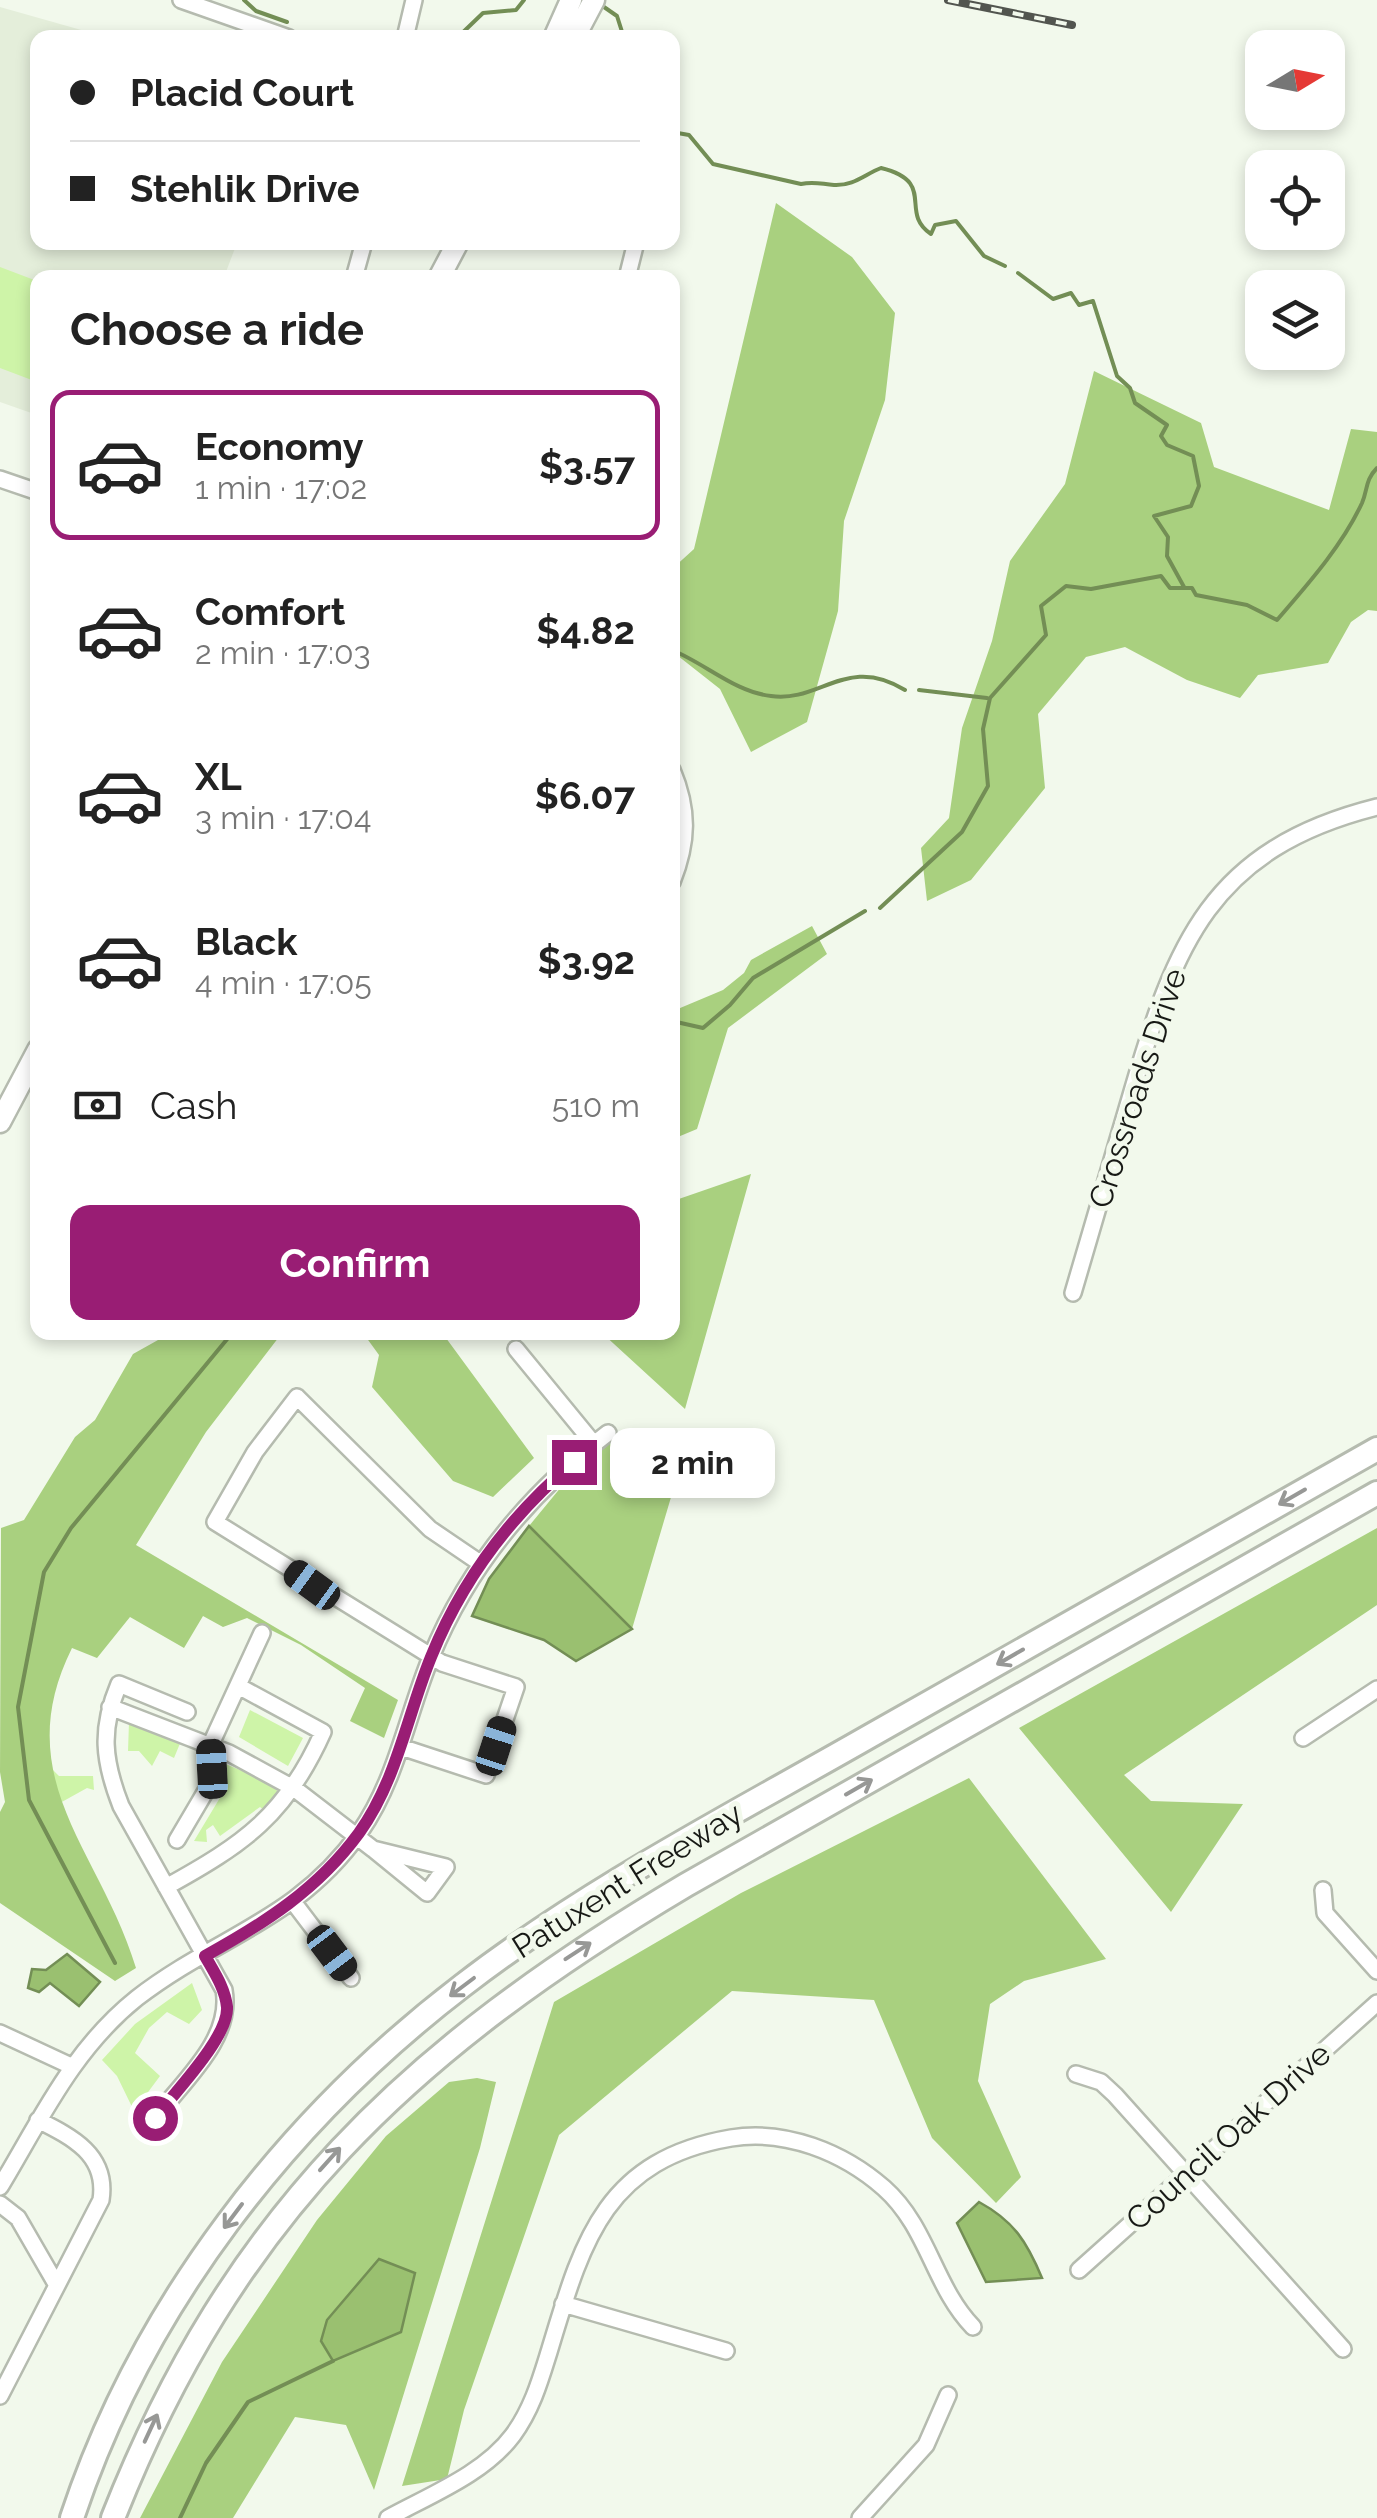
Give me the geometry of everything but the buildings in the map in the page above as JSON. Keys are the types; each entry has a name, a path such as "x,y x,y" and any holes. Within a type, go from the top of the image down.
{"highway":[{"name":"Patuxent Freeway","path":"72,2518 126,2391 210,2250 296,2138 400,2036 464,1984 590,1898 1377,1448"},
{"name":"Patuxent Freeway","path":"112,2518 160,2408 252,2254 326,2163 371,2116 484,2016 561,1962 686,1886 1377,1493"}],"main road":[{"path":"558,30 571,0"},
{"path":"578,30 594,0"},
{"path":"0,1122 30,1065"}],"street":[{"path":"182,0 219,6 272,30"},
{"path":"407,30 414,0"},
{"path":"0,479 30,489"},
{"path":"680,787 686,825 680,849"},
{"name":"Crossroads Drive","path":"1073,1293 1157,1007 1188,939 1232,880 1265,854 1315,826 1377,807"},
{"path":"516,1349 594,1444"},
{"path":"401,1747 486,1775 516,1687 431,1657 215,1522 254,1454 297,1396 430,1528 480,1563"},
{"path":"0,2187 71,2066 137,1998 294,1903 358,1834 386,1788 431,1657 480,1563 518,1514 608,1434"},
{"path":"176,1840 210,1784 210,1746 262,1633"},
{"path":"155,2118 223,2029 227,2010 224,1990 112,1783 104,1722 119,1684 187,1712"},
{"path":"166,1887 248,1838 294,1789 322,1732 240,1687"},
{"path":"1303,1738 1377,1688"},
{"path":"110,1706 210,1746 294,1789 373,1849"},
{"path":"1323,1890 1325,1913 1377,1972"},
{"path":"294,1903 351,1978"},
{"name":"Council Oak Drive","path":"1079,2270 1377,2003"},
{"path":"0,2033 71,2066"},
{"path":"1076,2074 1101,2082 1343,2349"},
{"path":"0,2396 55,2282 101,2200 103,2186 88,2150 38,2120"},
{"path":"388,2518 500,2451 532,2405 588,2232 630,2180 660,2160 704,2143 747,2136 793,2140 834,2154 886,2190 924,2237 954,2308 972,2327"},
{"path":"0,2204 18,2218 55,2282"},
{"path":"563,2304 726,2351"},
{"path":"860,2518 926,2445 948,2395"}],"shaded area":[{"path":"0,7 81,30 30,30 30,250 234,250 227,270 30,270 30,413 0,402"},
{"path":"776,203 852,257 895,313 885,400 844,521 838,611 807,722 751,752 720,689 680,658 680,562 694,549"},
{"path":"0,267 30,278 30,379 0,368"},
{"path":"1094,371 1201,423 1214,467 1329,510 1351,429 1377,432 1377,611 1368,610 1351,622 1328,663 1258,675 1240,698 1187,680 1125,647 1086,657 1038,714 1045,788 971,880 927,901 921,848 949,818 962,728 992,641 1010,561 1065,484"},
{"path":"812,926 827,954 728,1028 697,1129 680,1136 680,1008 723,990 744,973 751,960"},
{"path":"751,1174 685,1409 610,1340 680,1340 680,1199"},
{"path":"158,1340 277,1340 206,1432 136,1545 398,1700 384,1738 350,1721 365,1688 301,1645 247,1618 223,1627 203,1616 184,1648 130,1617 97,1658 72,1648 55,1695 50,1737 54,1776 66,1813 121,1926 136,1968 115,1981 0,1903 0,1812 5,1802 0,1772 1,1528 24,1520 75,1437 95,1420 133,1354"},
{"path":"368,1340 447,1340 534,1458 493,1497 453,1481 372,1387 379,1355"},
{"path":"647,1438 677,1477 632,1629 529,1526 571,1475 615,1439"},
{"path":"529,1526 632,1629 576,1661 544,1640 472,1616 489,1579"},
{"path":"1377,1528 1377,1605 1124,1775 1151,1801 1243,1804 1171,1912 1019,1728"},
{"path":"250,1710 303,1738 288,1766 239,1737"},
{"path":"129,1722 181,1741 174,1758 160,1751 152,1766 139,1751 128,1751"},
{"path":"223,1763 260,1778 279,1792 265,1811 260,1807 220,1836 213,1825 206,1830 207,1842 194,1841 224,1791 218,1786"},
{"path":"52,1769 59,1776 93,1776 94,1790 87,1788 60,1803"},
{"path":"969,1778 1106,1959 1024,1981 990,2004 978,2081 1021,2177 996,2203 932,2138 874,2000 732,1991 559,2135 464,2410 447,2479 402,2486 554,2002 741,1893"},
{"path":"67,1954 100,1982 79,2006 50,1983 39,1992 28,1988 32,1969 46,1970"},
{"path":"192,1983 202,2010 189,2024 167,2012 149,2028 135,2053 160,2076 134,2111 117,2076 102,2060 135,2024"},
{"path":"477,2078 496,2082 480,2148 374,2490 346,2425 295,2417 233,2518 140,2518 222,2362 317,2220 386,2136 449,2082"},
{"path":"979,2202 1018,2234 1042,2278 986,2282 957,2223"},
{"path":"379,2259 415,2273 401,2332 333,2361 321,2341 327,2320"}],"waterway":[{"path":"244,0 256,11 287,22"},
{"path":"465,30 483,13 516,10 524,0"},
{"path":"604,7 617,16 621,30"},
{"path":"680,133 689,135 713,164 801,184 848,184 881,168 898,174 913,189 917,216 931,234 935,225 956,221 984,256 1005,266"},
{"path":"1018,273 1053,299 1071,293 1079,305 1093,301 1117,376 1130,388 1135,403 1167,425 1161,436 1167,445 1193,456 1199,486 1191,506 1154,516 1168,537 1167,556 1184,587"},
{"path":"880,908 962,832 988,786 983,729 990,698 1046,635 1041,606 1066,586 1091,589 1161,576 1170,588 1192,588 1196,595 1247,605 1277,620 1345,534 1377,468"},
{"path":"680,654 733,683 771,696 804,693 850,678 866,677 885,680 905,690"},
{"path":"919,690 987,698"},
{"path":"680,1023 703,1028 753,978 865,911"},
{"path":"115,1963 29,1800 18,1707 44,1572 71,1528 226,1340"},
{"path":"180,2518 206,2463 248,2402 333,2361"}],"railway":[{"path":"948,0 1072,25"}],"route":[{"path":"155,2118 223,2029 227,2010 224,1990 205,1956 294,1903 358,1834 386,1788 431,1657 480,1563 518,1514 574,1462"}]}
